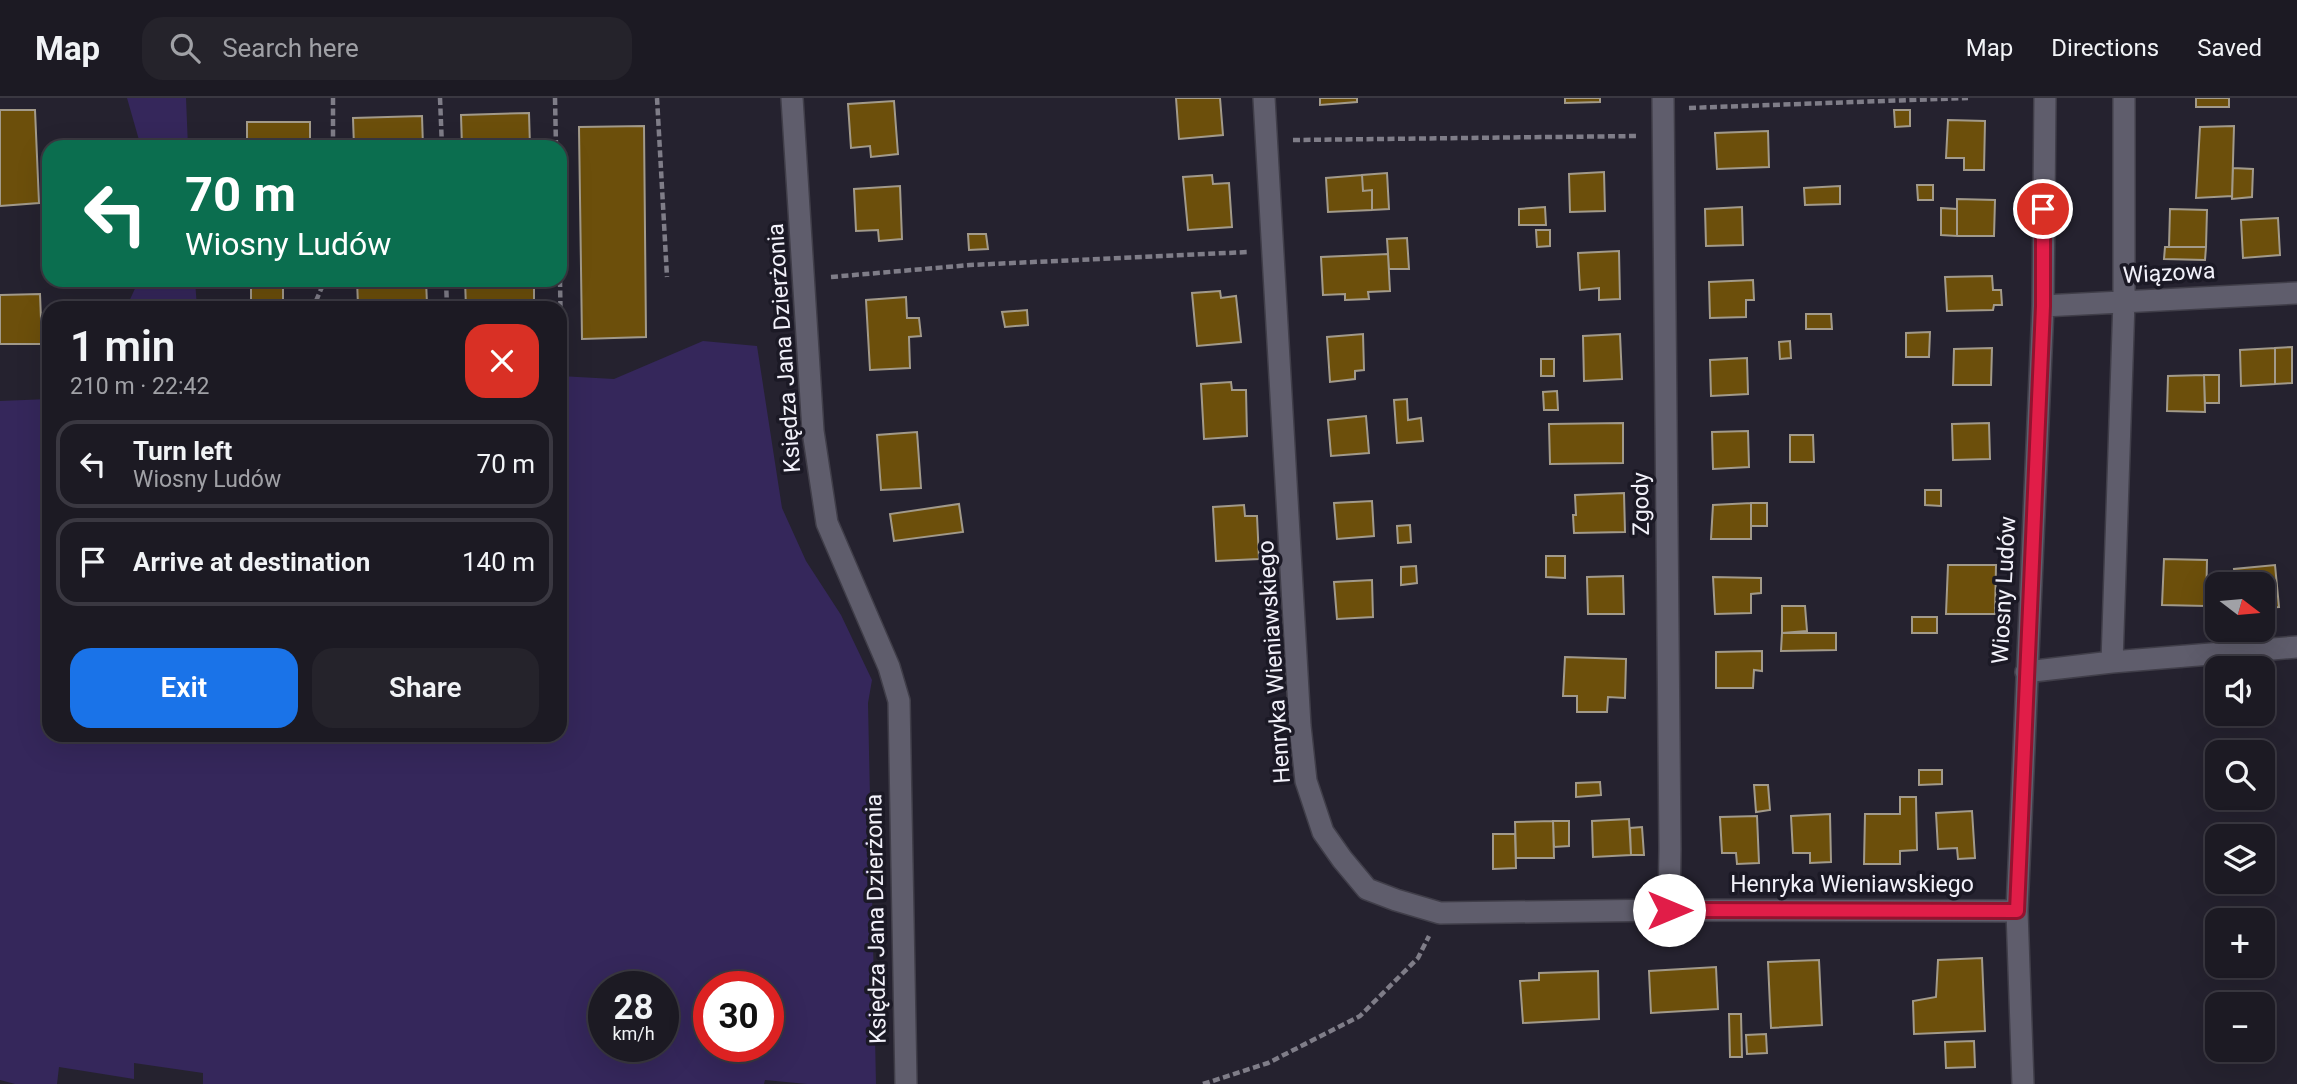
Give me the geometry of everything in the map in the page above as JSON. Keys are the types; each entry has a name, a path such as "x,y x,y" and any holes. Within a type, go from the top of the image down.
{"street":[{"name":"Księdza Jana Dzierżonia","path":"792,98 813,431 827,523 890,667 899,701 905,1084"},
{"name":"Henryka Wieniawskiego","path":"1264,98 1300,726 1306,781 1323,832 1367,889 1440,913 1669,910 2017,911"},
{"name":"Wiosny Ludów","path":"2023,1084 2017,911 2043,306 2045,98"},
{"path":"2112,662 2124,301 2124,98"},
{"name":"Zgody","path":"1663,103 1669,910"},
{"name":"Wiązowa","path":"2043,306 2297,293"},
{"path":"2026,672 2297,647"}],"path":[{"path":"333,98 333,140"},
{"path":"440,98 442,140"},
{"path":"555,98 556,140"},
{"path":"657,98 667,277"},
{"path":"1663,103 1968,98"},
{"path":"1266,140 1664,135"},
{"path":"804,280 970,265 1273,251"},
{"path":"1203,1084 1268,1063 1360,1016 1418,958 1440,913"}],"shaded area":[{"path":"127,98 186,98 188,140 139,140"},
{"path":"136,287 196,287 196,301 129,301"},
{"path":"703,341 757,346 782,508 806,561 841,615 872,680 868,703 876,1084 807,1084 765,1080 764,1084 203,1084 203,1073 134,1063 134,1079 59,1067 57,1084 15,1084 0,1080 0,401 42,399 42,742 567,742 567,376 614,379"}],"building":[{"path":"1176,98 1220,98 1223,135 1179,139"},
{"path":"1320,98 1357,98 1357,102 1320,105"},
{"path":"1565,98 1600,98 1600,102 1565,103"},
{"path":"2196,98 2229,98 2229,107 2196,107"},
{"path":"894,101 898,154 871,157 870,146 851,148 848,104"},
{"path":"0,110 35,110 39,203 0,206"},
{"path":"1894,110 1910,110 1910,126 1895,127"},
{"path":"529,113 530,140 462,140 461,115"},
{"path":"422,116 423,140 354,140 353,118"},
{"path":"1948,120 1985,121 1984,170 1964,170 1964,158 1946,158"},
{"path":"247,122 310,122 310,140 247,140"},
{"path":"644,126 646,337 582,339 579,127"},
{"path":"2234,126 2232,196 2196,198 2200,127"},
{"path":"1768,131 1769,167 1717,169 1715,133"},
{"path":"2233,168 2253,169 2252,197 2232,199"},
{"path":"1604,172 1605,211 1570,212 1569,174"},
{"path":"1387,173 1389,209 1372,210 1372,190 1363,191 1362,175"},
{"path":"1212,175 1213,184 1229,183 1232,227 1188,230 1183,177"},
{"path":"1362,175 1363,191 1372,190 1372,210 1328,212 1326,178"},
{"path":"1917,185 1933,185 1933,200 1918,200"},
{"path":"900,186 902,239 879,241 878,230 856,231 854,189"},
{"path":"1840,186 1840,204 1805,205 1804,188"},
{"path":"1957,199 1995,200 1994,236 1957,236"},
{"path":"1545,207 1546,225 1519,225 1519,209"},
{"path":"1742,207 1743,245 1706,246 1705,209"},
{"path":"1941,208 1957,209 1957,236 1941,235"},
{"path":"2170,209 2207,210 2206,247 2169,247"},
{"path":"2278,218 2280,255 2243,258 2241,220"},
{"path":"1536,230 1550,230 1550,246 1537,247"},
{"path":"968,234 986,234 988,249 969,250"},
{"path":"1407,238 1409,269 1389,269 1387,239"},
{"path":"2165,247 2206,247 2205,260 2164,259"},
{"path":"1619,251 1620,299 1599,300 1599,288 1580,290 1578,253"},
{"path":"1388,254 1390,291 1368,292 1369,299 1345,300 1345,294 1323,295 1321,257"},
{"path":"1992,276 1993,290 2001,290 2002,305 1994,305 1993,310 1947,311 1945,277"},
{"path":"1753,280 1754,300 1746,300 1746,317 1710,318 1709,282"},
{"path":"251,287 283,287 283,301 251,301"},
{"path":"357,287 426,287 427,301 358,301"},
{"path":"465,287 534,287 534,301 466,301"},
{"path":"1220,291 1221,298 1236,296 1241,342 1197,346 1192,293"},
{"path":"40,294 42,344 0,344 0,295"},
{"path":"906,297 907,318 919,318 921,336 909,337 910,368 870,370 866,300"},
{"path":"1027,310 1028,325 1005,327 1002,312"},
{"path":"1806,314 1831,314 1832,329 1806,329"},
{"path":"1930,332 1929,357 1906,357 1906,333"},
{"path":"1363,334 1364,370 1355,371 1355,379 1330,382 1327,337"},
{"path":"1620,334 1622,379 1584,381 1583,336"},
{"path":"1790,341 1791,358 1780,359 1779,342"},
{"path":"2292,347 2292,383 2275,384 2275,348"},
{"path":"1992,348 1991,385 1953,385 1954,349"},
{"path":"2275,348 2275,384 2241,386 2240,350"},
{"path":"1747,358 1748,394 1711,396 1710,360"},
{"path":"1541,359 1554,359 1554,376 1541,376"},
{"path":"2204,375 2205,412 2167,411 2168,376"},
{"path":"2204,375 2219,375 2219,403 2205,403"},
{"path":"1231,382 1232,390 1246,390 1247,436 1204,439 1201,384"},
{"path":"1557,391 1558,410 1544,410 1543,392"},
{"path":"1407,399 1408,420 1421,418 1423,441 1397,443 1394,400"},
{"path":"1366,416 1369,453 1331,456 1328,420"},
{"path":"1623,423 1623,463 1550,464 1549,424"},
{"path":"1989,423 1990,459 1953,460 1952,424"},
{"path":"1748,431 1749,467 1713,469 1712,432"},
{"path":"917,432 921,488 881,490 877,435"},
{"path":"1790,435 1813,435 1814,462 1790,462"},
{"path":"1925,490 1941,490 1941,506 1925,505"},
{"path":"1624,493 1625,532 1574,533 1575,495"},
{"path":"1372,501 1374,536 1337,539 1334,503"},
{"path":"1751,503 1751,539 1711,539 1713,505"},
{"path":"1751,503 1767,503 1767,526 1751,526"},
{"path":"959,504 963,532 894,541 890,514"},
{"path":"1244,505 1245,516 1257,516 1259,559 1216,561 1213,507"},
{"path":"1410,525 1411,542 1398,543 1397,526"},
{"path":"1546,556 1565,556 1565,578 1546,577"},
{"path":"2164,559 2207,560 2205,606 2162,605"},
{"path":"1948,565 1996,565 1995,614 1946,614"},
{"path":"2275,565 2279,607 2275,607 2275,572 2234,572 2234,569"},
{"path":"1416,566 1417,583 1401,585 1401,567"},
{"path":"1623,576 1624,614 1588,614 1587,577"},
{"path":"1713,577 1761,578 1761,593 1751,594 1751,613 1715,614"},
{"path":"1372,580 1373,617 1337,619 1334,582"},
{"path":"1782,606 1805,606 1807,631 1782,633"},
{"path":"1912,617 1937,617 1937,633 1912,633"},
{"path":"1782,633 1836,633 1836,650 1781,651"},
{"path":"1762,651 1762,671 1754,670 1753,688 1716,688 1716,652"},
{"path":"1565,657 1626,659 1625,698 1608,697 1607,712 1577,712 1577,696 1563,696"},
{"path":"1919,770 1942,770 1942,784 1919,785"},
{"path":"1600,782 1601,795 1576,797 1576,783"},
{"path":"1754,785 1768,785 1770,810 1756,812"},
{"path":"1900,797 1916,797 1917,850 1900,851 1900,864 1864,864 1865,814 1900,814"},
{"path":"1972,811 1975,858 1958,859 1957,848 1938,849 1936,813"},
{"path":"1830,814 1831,862 1810,863 1810,853 1793,853 1791,816"},
{"path":"1757,816 1759,863 1737,864 1736,853 1722,853 1720,817"},
{"path":"1629,819 1631,855 1593,857 1592,821"},
{"path":"1553,821 1554,858 1516,858 1515,822"},
{"path":"1553,821 1569,821 1569,846 1554,847"},
{"path":"1642,827 1644,855 1631,855 1630,828"},
{"path":"1493,834 1515,834 1516,868 1493,869"},
{"path":"1982,958 1985,1031 1914,1034 1913,1001 1936,997 1938,960"},
{"path":"1819,960 1822,1025 1771,1028 1768,962"},
{"path":"1716,967 1718,1009 1651,1013 1649,971"},
{"path":"1598,971 1599,1019 1523,1023 1520,981 1539,980 1539,973"},
{"path":"1729,1014 1741,1014 1742,1057 1730,1057"},
{"path":"1766,1034 1767,1053 1747,1054 1746,1035"},
{"path":"1974,1041 1975,1067 1946,1068 1945,1042"}],"route":[{"path":"1669,910 2017,911 2043,306 2043,209"}]}
